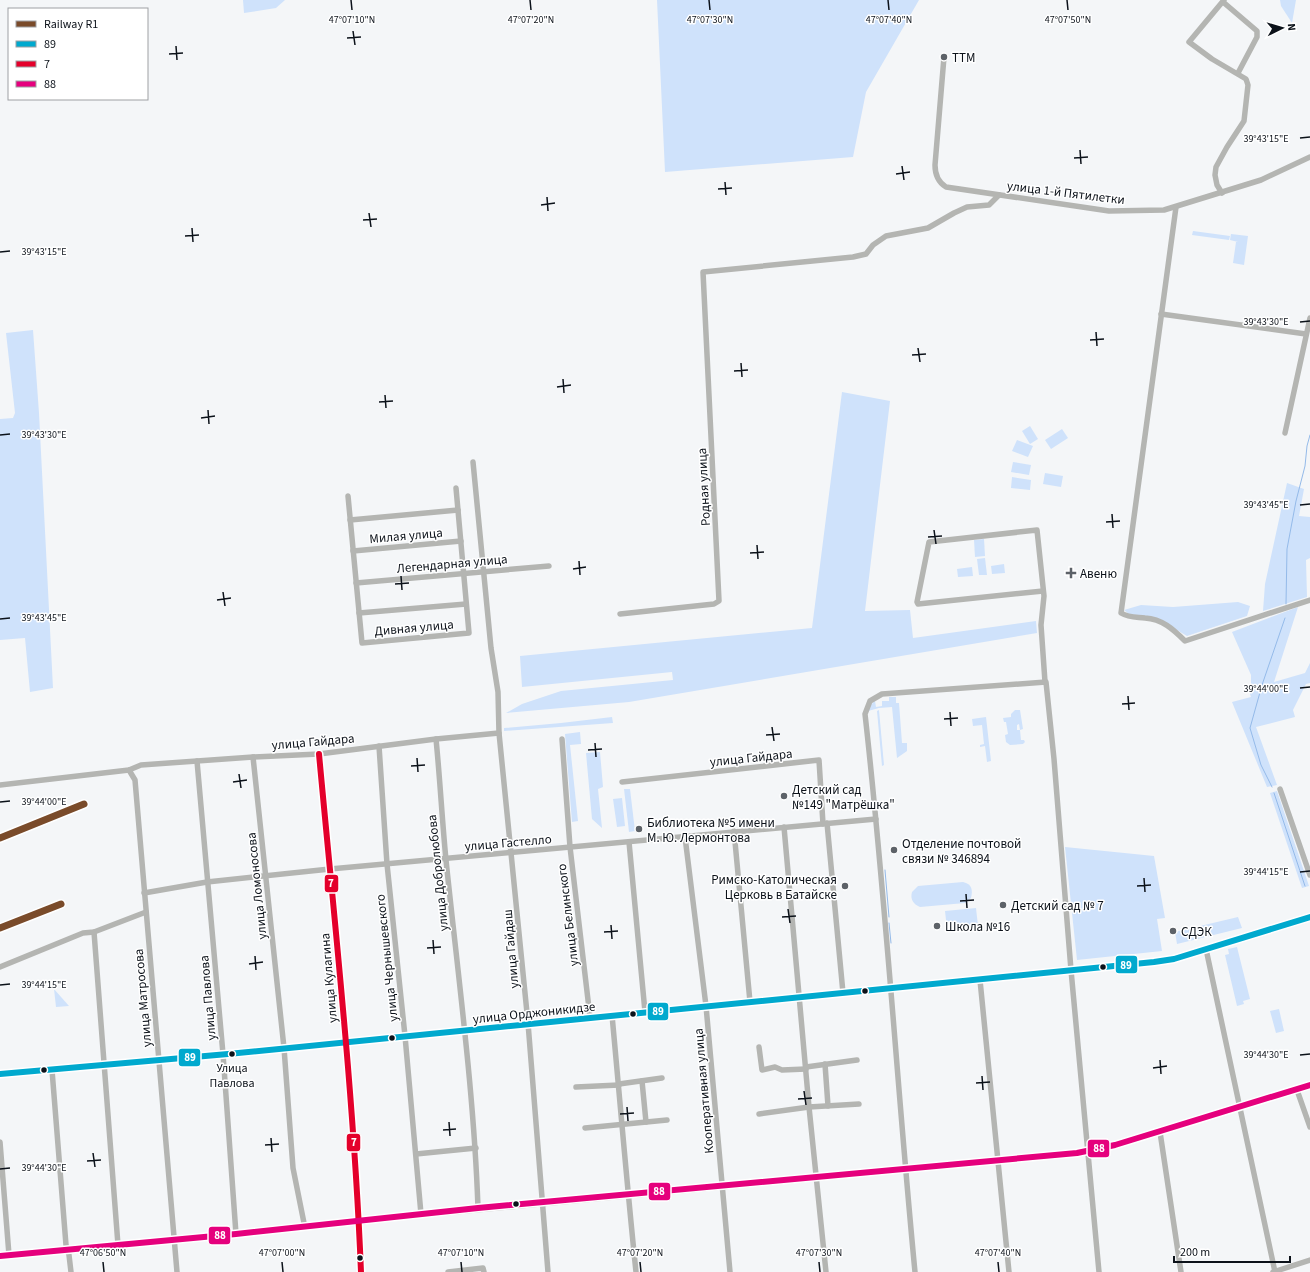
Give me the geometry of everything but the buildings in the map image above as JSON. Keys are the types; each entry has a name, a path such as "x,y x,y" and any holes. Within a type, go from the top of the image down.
{"main road":[{"path":"359,1222 380,1218 478,1208 1088,1152 1160,1132 1310,1086"},
{"name":"улица Кулагина","path":"359,1222 361,1272"}],"street":[{"path":"1222,193 1216,185 1216,168 1227,146 1244,121 1248,85 1246,79 1238,73 1212,59 1189,42 1224,1 1257,32 1257,36 1238,73"},
{"name":"улица 1-й Пятилетки","path":"944,57 935,172 941,184 946,187 1110,211 1155,210 1176,207 1261,180 1310,157"},
{"name":"Родная улица","path":"620,614 714,604 719,601 703,272 866,254 873,245 886,236 928,228 967,207 989,205 999,195"},
{"path":"1176,207 1121,613 1128,617 1146,618 1164,623 1185,641 1310,600"},
{"path":"1161,314 1306,334"},
{"path":"1284,433 1310,318"},
{"name":"улица Гайдаш","path":"474,462 491,648 498,692 499,733 528,1023 548,1272"},
{"name":"Дивная улица","path":"348,496 362,643 469,633 456,488"},
{"path":"350,520 458,510"},
{"path":"1043,591 918,604 916,602 929,542 1037,530 1044,596 1041,625 1099,1272"},
{"name":"Милая улица","path":"353,551 461,541"},
{"name":"Легендарная улица","path":"356,583 549,566"},
{"path":"359,613 466,604"},
{"path":"915,1272 905,1170 876,819 865,714 870,701 882,694 1046,682"},
{"name":"улица Гайдара","path":"0,785 129,770 141,765 319,754 436,739 499,733"},
{"name":"улица Белинского","path":"562,738 570,847 590,1017"},
{"name":"улица Добролюбова","path":"436,739 446,858 465,1030 476,1148 478,1208"},
{"name":"улица Чернышевского","path":"379,746 387,864 405,1036 421,1214"},
{"name":"улица Кулагина","path":"319,754 346,1042 359,1222"},
{"name":"улица Ломоносова","path":"253,757 284,1048 293,1168 305,1228"},
{"name":"улица Гайдара","path":"622,782 819,760 825,823"},
{"name":"улица Павлова","path":"197,761 223,1054 236,1234"},
{"name":"улица Матросова","path":"129,770 135,780 177,1272"},
{"path":"1280,788 1310,875"},
{"name":"улица Гастелло","path":"144,893 207,882 330,869 876,819"},
{"path":"825,823 843,993"},
{"path":"784,827 809,1107 826,1272"},
{"path":"734,831 750,1002"},
{"name":"Кооперативная улица","path":"685,837 706,1006 730,1272"},
{"path":"629,842 645,1012"},
{"path":"0,967 83,933 94,932 146,912"},
{"name":"улица Орджоникидзе","path":"0,1074 223,1054 528,1023 890,989 1167,960 1310,917"},
{"path":"94,932 118,1245"},
{"path":"1206,949 1274,1272 1310,1260"},
{"path":"980,980 1009,1272"},
{"path":"612,1015 636,1272"},
{"path":"759,1047 762,1070 775,1068 782,1070 806,1068 857,1060"},
{"path":"825,1064 828,1106"},
{"path":"52,1070 71,1272"},
{"path":"576,1087 619,1084 662,1078"},
{"path":"642,1081 646,1122"},
{"path":"1297,1090 1310,1127"},
{"path":"759,1114 809,1107 859,1104"},
{"path":"585,1128 666,1120"},
{"path":"1160,1132 1181,1272"},
{"path":"0,1142 9,1255"},
{"path":"416,1154 476,1148"},
{"path":"0,1256 359,1222"},
{"path":"448,1272 484,1268 484,1272"}],"shaded area":[{"path":"243,0 285,0 276,8 244,13"},
{"path":"657,0 919,0 866,92 853,157 665,172"},
{"path":"1280,0 1296,0 1292,23 1281,6"},
{"path":"1193,231 1230,236 1229,240 1192,235"},
{"path":"1231,234 1248,236 1244,265 1233,263 1236,242 1238,242 1230,240"},
{"path":"33,330 39,413 53,688 30,692 25,638 0,640 0,419 13,418 15,413 6,333"},
{"path":"842,392 890,401 865,611 910,610 913,638 1036,621 1037,633 629,702 506,713 522,704 561,691 673,680 672,672 522,687 520,656 812,628"},
{"path":"1030,426 1038,439 1030,444 1022,431"},
{"path":"1062,429 1068,438 1051,449 1045,440"},
{"path":"1017,440 1033,446 1028,457 1012,451"},
{"path":"1013,462 1031,465 1029,475 1011,472"},
{"path":"1045,473 1063,476 1061,487 1043,484"},
{"path":"1012,477 1031,480 1030,490 1011,488"},
{"path":"1287,483 1304,489 1299,516 1310,517 1310,558 1306,560 1307,597 1263,611 1265,584"},
{"path":"984,539 985,556 975,557 974,540"},
{"path":"985,558 987,575 979,575 977,559"},
{"path":"1004,564 1005,573 992,574 991,566"},
{"path":"972,567 973,576 958,577 957,569"},
{"path":"1238,602 1250,606 1247,616 1187,636 1162,621 1129,614 1124,610 1141,605 1173,607"},
{"path":"1298,607 1274,682 1305,673 1310,663 1310,683 1306,684 1293,710 1295,717 1256,727 1277,785 1267,787 1232,702 1251,697 1247,685 1251,684 1251,675 1232,632"},
{"path":"889,697 896,697 896,703 899,703 902,743 907,743 907,751 897,758 892,707 868,711 870,705 875,701 876,707 882,706 882,701 889,701"},
{"path":"879,710 884,765 882,766 877,711"},
{"path":"1015,710 1020,710 1023,729 1020,730 1021,740 1024,740 1025,742 1023,744 1010,745 1006,742 1005,735 1008,734 1006,722 1004,722 1003,718 1011,717 1011,714","holes":["1019,724 1020,730 1017,730 1017,725"]},
{"path":"612,717 613,723 504,731 504,728"},
{"path":"986,717 991,761 987,762 985,746 980,747 980,745 984,744 982,725 973,726 972,719"},
{"path":"580,732 581,744 570,745 578,821 572,822 565,734"},
{"path":"600,752 603,787 598,789 602,828 592,819 586,753"},
{"path":"624,789 630,789 635,831 629,832"},
{"path":"1277,791 1309,886 1302,888 1270,793"},
{"path":"622,798 625,826 617,827 613,799"},
{"path":"1065,847 1154,856 1165,918 1157,919 1162,951 1077,960"},
{"path":"963,882 968,884 972,890 971,898 965,903 920,907 914,903 912,899 912,892 918,886"},
{"path":"976,908 978,926 947,929 945,911"},
{"path":"1238,917 1242,928 1177,944 1175,932"},
{"path":"1237,947 1250,999 1243,1001 1244,1004 1237,1006 1225,955 1229,954 1228,949"},
{"path":"54,989 69,1006 56,1007"},
{"path":"1279,1009 1284,1031 1276,1033 1270,1011"}],"waterway":[{"path":"1286,604 1287,549 1296,501 1305,466 1307,446 1310,435"},
{"path":"1272,787 1261,765 1250,728 1262,685 1285,618"},
{"path":"1274,793 1305,886"},
{"path":"885,870 889,917"},
{"path":"889,923 891,943"}],"rail line":[{"name":"R1","path":"0,838 84,804"},
{"name":"R1","path":"0,928 61,904"}],"transit line":[{"name":"7","path":"319,754 349,1078 361,1272"},
{"name":"89","path":"0,1074 228,1054 1154,962 1174,959 1310,917"},
{"name":"88","path":"0,1256 236,1234 478,1208 1077,1153 1115,1145 1310,1085"}],"place":[{"name":"ТТМ","path":"944,57"},
{"name":"Авеню","path":"1071,573"},
{"name":"Детский сад №149 \"Матрёшка\"","path":"784,796"},
{"name":"Библиотека №5 имени М. Ю. Лермонтова","path":"639,829"},
{"name":"Отделение почтовой связи № 346894","path":"894,850"},
{"name":"Римско-Католическая Церковь в Батайске","path":"845,886"},
{"name":"Детский сад № 7","path":"1003,905"},
{"name":"Школа №16","path":"937,926"},
{"name":"СДЭК","path":"1173,931"},
{"name":"Улица Павлова","path":"232,1054"}]}
